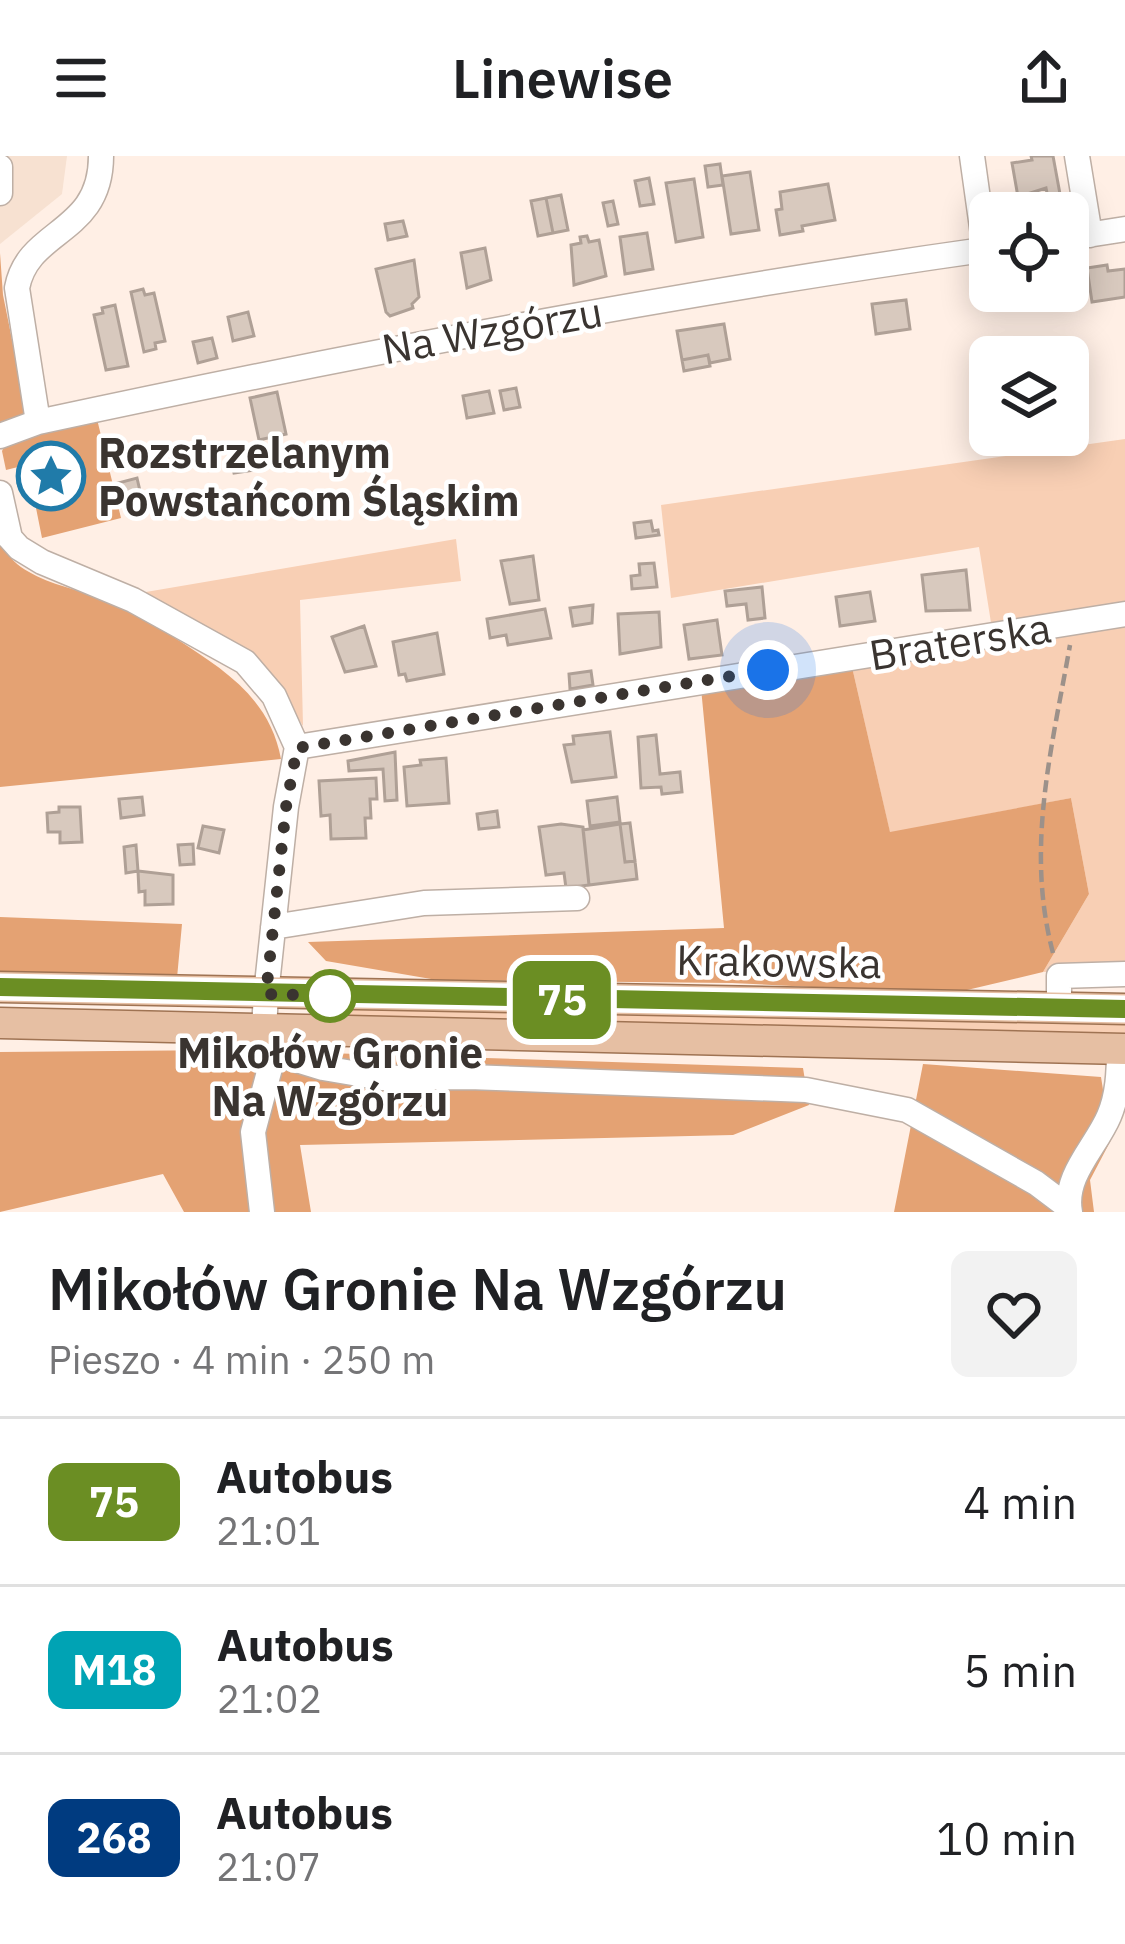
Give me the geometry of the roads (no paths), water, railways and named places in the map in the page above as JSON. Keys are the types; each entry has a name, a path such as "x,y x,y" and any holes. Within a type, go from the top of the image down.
{"main road":[{"name":"Krakowska","path":"0,987 1125,1009"},
{"name":"Krakowska","path":"0,1023 269,1041 1122,1049"}],"street":[{"path":"38,422 17,288 20,273 28,258 88,208 98,190 101,156"},
{"path":"972,156 978,192"},
{"path":"1077,156 1078,192"},
{"path":"0,167 0,193"},
{"path":"1089,234 1125,229"},
{"name":"Na Wzgórzu","path":"0,436 38,422 484,330 969,252"},
{"path":"9,489 10,538 19,548 133,600 245,662 274,696 297,748 266,994 269,1041 253,1132 262,1212"},
{"name":"Braterska","path":"297,748 1125,614"},
{"path":"273,927 424,903 577,898"},
{"path":"1059,1008 1059,976 1125,974"},
{"path":"269,1041 323,1068 382,1078 469,1076 806,1090 855,1097 908,1110 1036,1183 1068,1209"},
{"path":"1068,1209 1069,1188 1111,1113 1122,1049"}],"place":[{"name":"Rozstrzelanym Powstańcom Śląskim","path":"51,476"},
{"name":"Mikołów Gronie Na Wzgórzu","path":"330,996"}]}
